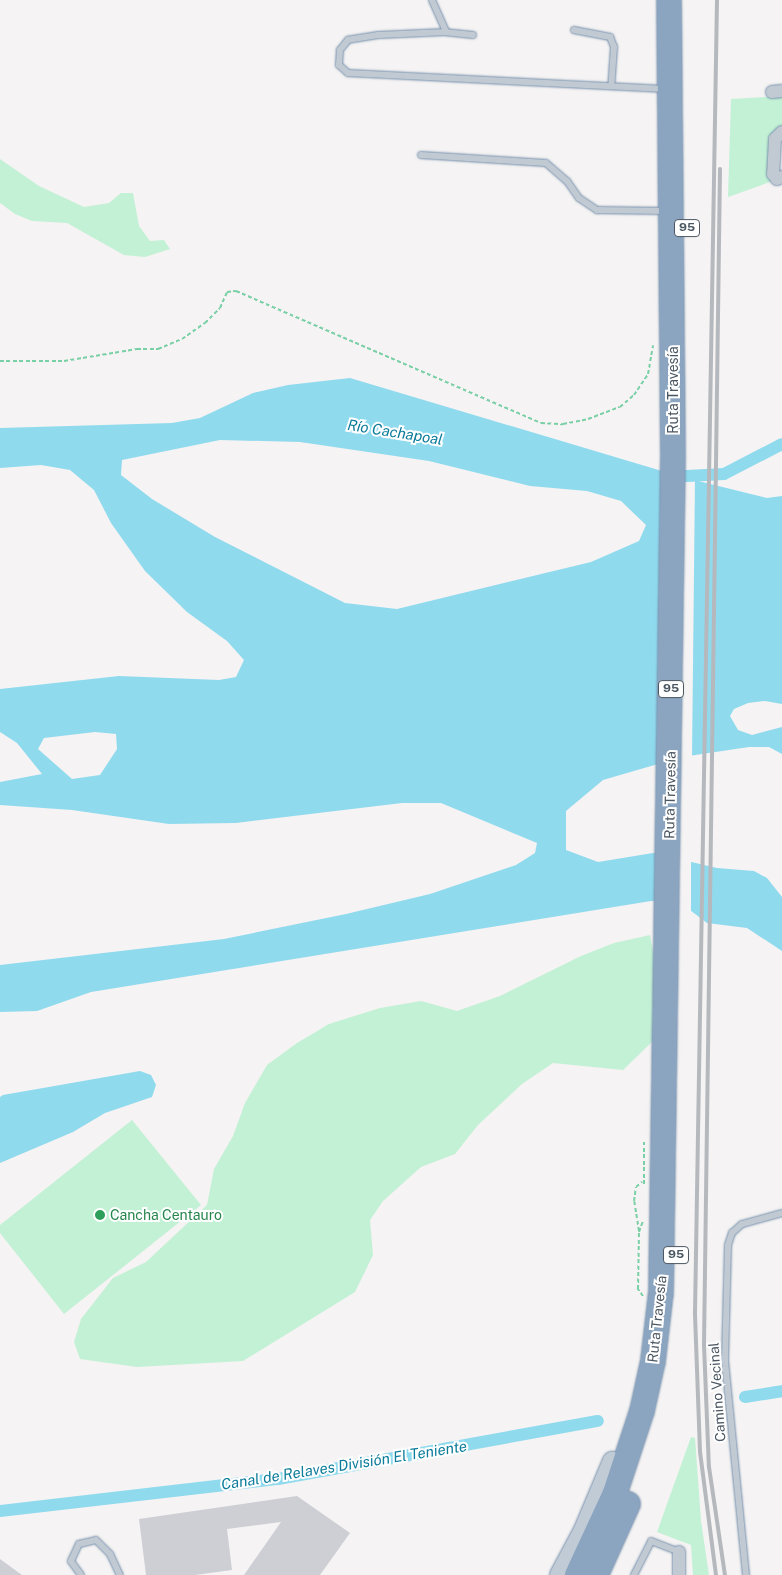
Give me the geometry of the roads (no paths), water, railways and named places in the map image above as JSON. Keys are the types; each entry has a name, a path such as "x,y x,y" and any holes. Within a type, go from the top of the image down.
{"highway":[{"name":"Ruta Travesía","path":"596,1575 619,1526 643,1460 662,1389 670,1346 676,1275 675,922 679,457 672,211 669,0"},
{"name":"Ruta Travesía","path":"679,457 688,308 684,0"},
{"name":"Ruta Travesía","path":"577,1575 615,1493 648,1386 661,1292 675,922"},
{"path":"612,1461 638,1365 666,1135"}],"street":[{"path":"782,132 775,139 773,174 777,179 782,177"},
{"path":"560,1575 583,1530 612,1461"},
{"path":"679,1552 679,1575"}],"lane":[{"path":"432,0 446,32"},
{"path":"574,30 610,37 614,47 611,86"},
{"path":"473,35 446,32 378,35 348,40 340,50 339,65 348,73 670,89"},
{"path":"421,155 546,163 568,181 580,198 597,210 672,211"},
{"name":"Camino Vecinal","path":"746,1575 725,1360 728,1245 732,1233 742,1224 758,1217 782,1213"},
{"path":"81,1575 71,1561 79,1544 96,1540 110,1554 120,1575"},
{"path":"634,1575 651,1542 679,1552"}],"water":[{"name":"Río Cachapoal","path":"350,378 682,477 767,498 782,496 782,704 765,701 748,703 734,709 730,716 738,730 752,735 782,727 782,754 769,747 749,747 682,757 603,780 566,811 566,850 598,862 653,853 717,868 754,871 767,878 782,897 782,951 747,928 707,923 678,901 651,901 91,992 37,1011 0,1012 0,965 224,939 346,914 430,894 516,865 535,853 537,843 441,803 402,803 236,823 169,824 72,810 0,805 0,782 42,774 17,743 0,732 0,689 119,676 219,680 236,677 244,660 227,641 187,612 145,571 111,523 94,490 70,470 41,465 0,468 0,428 172,423 200,418 253,393 288,385","holes":["220,440 300,442 429,461 530,486 587,491 621,501 646,525 639,541 591,562 397,609 345,603 215,537 152,499 121,475 122,460","95,732 116,734 117,749 100,775 72,779 38,749 44,738"]},
{"path":"140,1071 151,1075 156,1085 152,1097 105,1113 73,1132 0,1163 0,1097 3,1095"}],"waterway":[{"path":"669,477 724,474 782,444"},
{"name":"Canal de Relaves División El Teniente","path":"745,1397 782,1391"},
{"name":"Canal de Relaves División El Teniente","path":"0,1511 278,1479 598,1421"}],"railway":[{"path":"716,1575 700,1451 695,1313 717,0"},
{"path":"720,169 704,1345 709,1467 725,1575"}],"place":[{"name":"Cancha Centauro","path":"100,1215"}]}
